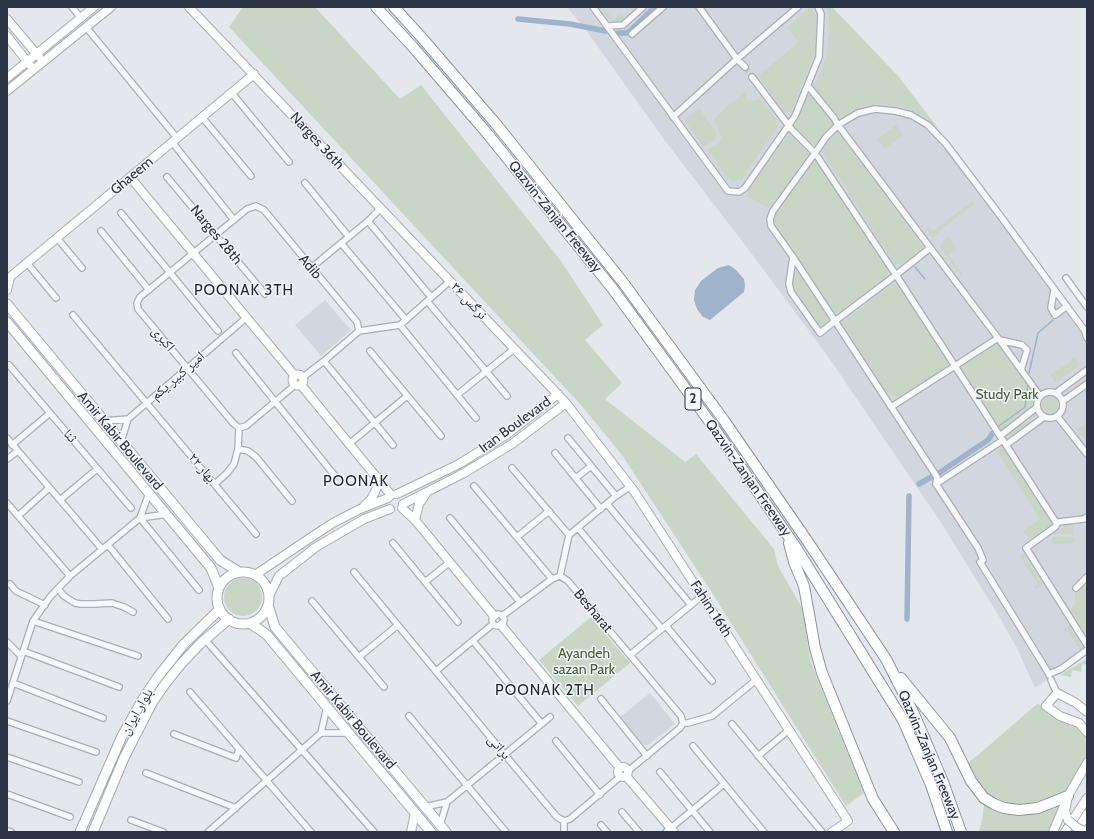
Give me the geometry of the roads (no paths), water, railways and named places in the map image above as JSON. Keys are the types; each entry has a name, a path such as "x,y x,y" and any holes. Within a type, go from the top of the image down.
{"highway":[{"name":"Qazvin-Zanjan Freeway","path":"376,7 413,47 486,132 612,288 712,425 786,533 903,720 930,785 947,832"},
{"name":"Qazvin-Zanjan Freeway","path":"394,7 496,124 622,281 723,419 806,539 886,659 917,721 943,782 961,832"},
{"path":"786,533 794,562 804,586 822,673 873,799 894,832"},
{"path":"886,659 916,698 950,738 976,790 984,798 1004,808 1018,810 1038,808 1068,796"}],"main road":[{"name":"Amir Kabir Boulevard","path":"7,304 220,560 239,572"},
{"name":"Amir Kabir Boulevard","path":"7,322 211,568 219,588"},
{"path":"239,572 247,572 255,575 265,584 269,600 261,616 243,624 229,619 220,609 218,602 219,588 230,575 239,572"},
{"name":"Amir Kabir Boulevard","path":"269,600 275,627 443,829"},
{"name":"بلوار ایران","path":"80,832 122,736 143,699 157,678 183,645 220,609"},
{"name":"بلوار ایران","path":"93,832 124,758 152,704 165,684 181,664 201,643 229,619"},
{"name":"Amir Kabir Boulevard","path":"250,622 267,635 431,832"}],"street":[{"path":"72,7 234,220 149,290 101,231"},
{"path":"7,78 94,7"},
{"path":"7,91 111,7"},
{"name":"Narges 36th","path":"190,7 381,208"},
{"path":"593,7 728,191 739,192 745,188 789,126 808,86 820,57 821,14 818,7"},
{"path":"608,26 623,25 643,7"},
{"path":"632,34 663,7"},
{"path":"699,7 733,51 737,59 745,67"},
{"path":"673,117 737,59 798,7"},
{"path":"7,19 44,62"},
{"path":"7,36 34,70"},
{"name":"Ghaeem","path":"9,278 254,74"},
{"path":"752,77 789,126 815,153 1057,524"},
{"path":"808,86 834,118 1040,396"},
{"path":"231,92 289,162"},
{"path":"1087,338 1085,331 939,135 928,125 911,116 895,111 876,109 858,113 838,125 826,137 773,212 770,219 772,226 937,477 936,484 978,548 983,560 980,562 1050,676 1057,693 1072,700 1087,712"},
{"path":"202,117 251,176"},
{"name":"Narges 28th","path":"167,176 265,294"},
{"path":"130,177 392,495 402,497 403,506 624,773 670,831 692,810 724,784"},
{"path":"305,183 349,237"},
{"name":"Adib","path":"234,220 247,209 256,206 264,210 356,322 359,331"},
{"path":"311,268 368,221 381,208"},
{"name":"نرگس ۳۶","path":"381,208 558,394"},
{"path":"121,213 218,331"},
{"path":"368,221 507,396"},
{"path":"57,238 82,268"},
{"path":"341,243 406,320"},
{"path":"793,257 789,284 791,292 820,333 930,248"},
{"path":"27,263 56,298"},
{"path":"7,290 9,278"},
{"path":"1066,278 1087,307"},
{"path":"215,484 234,464 238,449 239,428 246,426 359,331 400,325 450,281"},
{"name":"اکبری","path":"149,290 140,297 136,303 138,309 233,423 239,428"},
{"path":"1054,290 1051,308 1055,315 1066,306"},
{"name":"بهار ۲۲","path":"73,315 256,534"},
{"name":"امیر کبیر یکم","path":"128,419 246,318"},
{"path":"400,325 476,418"},
{"path":"891,407 999,339 1022,344 1027,350 1021,370"},
{"path":"457,395 514,349"},
{"path":"370,351 441,436"},
{"path":"236,353 335,476"},
{"path":"324,361 393,445"},
{"name":"ثنا","path":"8,365 131,508"},
{"path":"1056,393 1087,370"},
{"path":"1063,401 1056,393 1048,392 1040,396 1037,401 1037,408 1044,417 1051,418 1057,416 1062,409 1063,401 1087,384"},
{"name":"Iran Boulevard","path":"255,575 310,538 360,509 459,464 506,435 558,394 566,403 512,444 464,473 403,506"},
{"path":"349,444 407,396"},
{"name":"Fahim 16th","path":"566,403 631,486 848,821 832,832"},
{"path":"1003,440 1037,408"},
{"path":"12,445 50,413"},
{"path":"1057,416 1087,454"},
{"path":"936,484 1003,440 1044,417"},
{"path":"104,421 128,419 121,442"},
{"path":"7,438 102,549"},
{"path":"568,438 616,496"},
{"path":"238,449 248,451 256,457 292,501"},
{"path":"7,460 18,450"},
{"path":"555,453 601,509"},
{"path":"576,478 591,466"},
{"path":"512,468 569,536"},
{"path":"60,500 97,469"},
{"path":"360,509 375,492 378,484 377,477"},
{"path":"474,486 552,579"},
{"path":"436,671 520,602 552,579 560,576 569,536 616,496 631,486"},
{"path":"18,516 49,488"},
{"path":"415,520 419,504 429,491"},
{"path":"7,700 33,621 70,576 140,518 149,493"},
{"path":"390,509 387,504 392,495"},
{"path":"7,503 70,576"},
{"path":"607,504 691,605"},
{"path":"269,600 279,576 316,547 364,519 390,509 398,510 403,506"},
{"path":"517,537 548,511"},
{"path":"140,518 167,514"},
{"path":"1087,517 1084,519 1058,522 1055,527 1026,548 1087,645"},
{"path":"140,518 199,590"},
{"path":"450,518 520,602"},
{"path":"578,528 712,681"},
{"path":"393,543 458,622"},
{"path":"108,545 168,619"},
{"path":"425,582 450,562"},
{"name":"براتی","path":"354,572 505,755 557,816 564,821"},
{"name":"Besharat","path":"560,576 568,581 630,655 680,716 683,723"},
{"path":"1076,588 1087,577"},
{"path":"10,584 16,591 45,605"},
{"path":"58,589 64,596 75,603 112,603 133,612"},
{"path":"630,655 702,596"},
{"path":"312,601 384,687"},
{"path":"33,621 138,656"},
{"path":"359,657 398,625"},
{"path":"473,641 542,724"},
{"path":"7,642 22,654 119,687"},
{"path":"209,644 374,832"},
{"path":"1050,676 1087,650"},
{"path":"564,832 564,821 570,819 624,773 647,756 680,728 683,723 712,716 756,680"},
{"path":"13,683 104,718"},
{"path":"190,692 311,832"},
{"path":"1057,693 1046,706 1060,716 1079,723 1087,732"},
{"path":"601,699 647,756"},
{"path":"208,832 321,733 327,706"},
{"path":"410,716 506,832"},
{"path":"425,807 447,802 550,717"},
{"path":"7,721 96,752"},
{"path":"732,724 822,832"},
{"path":"758,756 789,730"},
{"path":"321,733 349,733"},
{"path":"174,734 236,758 239,750"},
{"path":"556,741 600,794"},
{"path":"692,746 764,832"},
{"path":"7,757 79,782"},
{"path":"1053,832 1068,796 1086,764 1087,757"},
{"path":"660,772 710,832"},
{"path":"146,773 236,808"},
{"path":"7,794 70,817"},
{"path":"1068,796 1065,811 1068,820 1082,830 1087,814"},
{"path":"1065,832 1087,798"},
{"path":"443,829 447,802"},
{"path":"622,812 639,832"},
{"path":"411,832 415,813"},
{"path":"131,820 163,832"},
{"path":"601,825 607,832"},
{"path":"7,830 11,832"}],"water":[{"path":"729,265 744,279 744,292 710,320 703,317 697,309 694,300 695,290 701,281 718,268"}],"waterway":[{"path":"618,33 626,33 630,31 655,7"},
{"path":"518,19 570,24 606,31"},
{"path":"915,267 925,279"},
{"path":"1029,373 1038,333 1053,320"},
{"path":"999,426 1025,407 1028,383"},
{"path":"939,473 988,440 992,434"},
{"path":"919,484 933,476"},
{"path":"907,619 909,496"}],"tunnel":[{"path":"745,67 752,77"}],"district":[{"name":"POONAK 3TH","path":"244,291"},
{"name":"POONAK","path":"356,482"},
{"name":"POONAK 2TH","path":"545,691"}],"park label":[{"name":"Study Park","path":"1007,395"},
{"name":"Ayandeh sazan Park","path":"584,662"}]}
